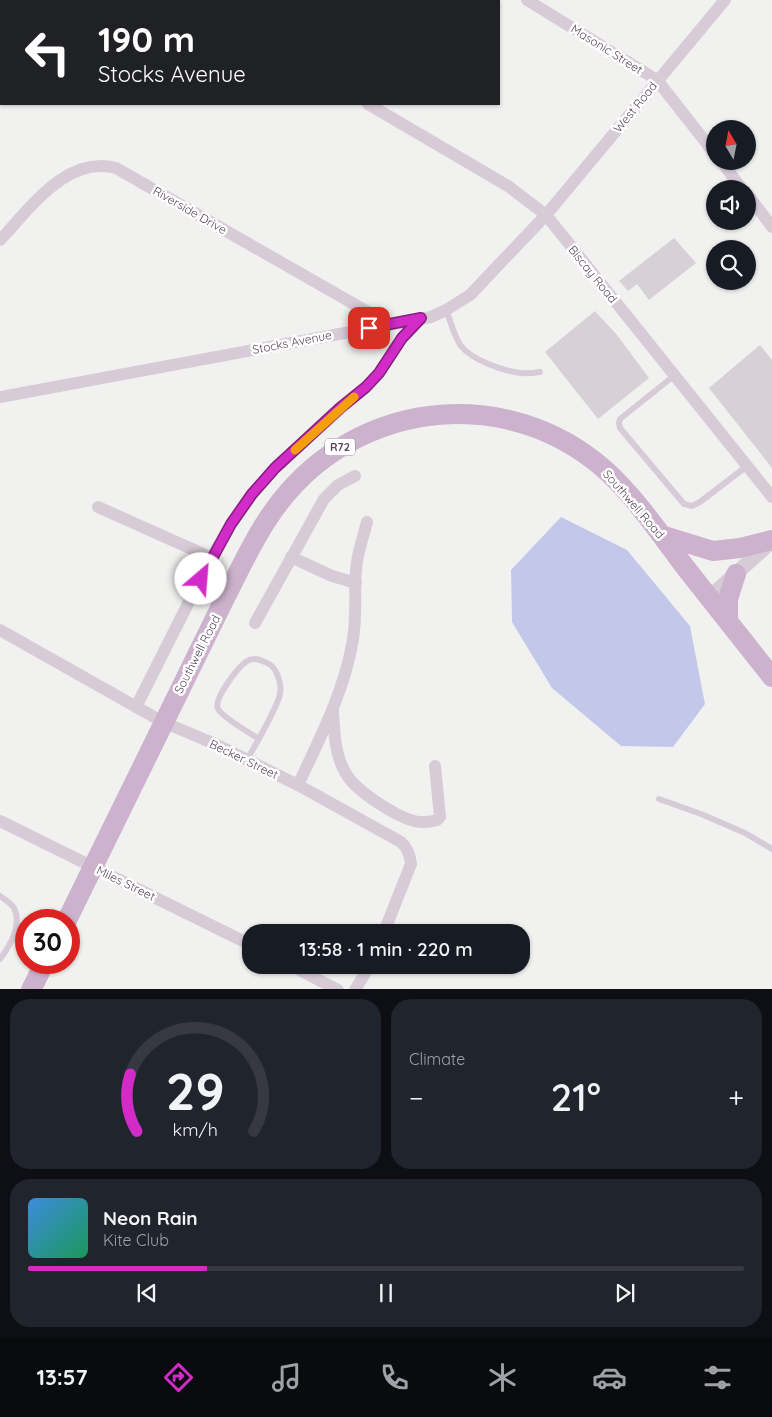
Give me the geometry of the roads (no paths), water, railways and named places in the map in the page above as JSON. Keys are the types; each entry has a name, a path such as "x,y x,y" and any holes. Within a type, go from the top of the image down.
{"main road":[{"name":"Southwell Road","path":"72,909 163,722 250,549 268,519 287,493 322,459 356,437 402,420 446,415 494,417 530,426 571,445 603,468 616,481 661,535 772,677"},
{"path":"661,535 713,552 772,540"},
{"path":"728,621 729,590 736,574"},
{"path":"32,989 39,974"}],"street":[{"name":"Masonic Street","path":"527,0 657,80 706,143"},
{"name":"West Road","path":"546,215 725,0"},
{"name":"Biscay Road","path":"370,105 508,186 546,215 772,497"},
{"name":"Riverside Drive","path":"0,240 61,179 84,169 107,166 116,168 389,324"},
{"path":"756,206 772,227"},
{"name":"Stocks Avenue","path":"0,396 431,316 446,310 470,294 546,215"},
{"path":"136,707 212,558 231,524 252,494 275,468 340,408 366,387 379,373 402,338 421,318"},
{"path":"255,623 324,498 338,485 355,476"},
{"path":"98,507 212,558"},
{"path":"298,785 339,693 353,639 356,616 357,560 367,522"},
{"path":"709,598 772,540"},
{"path":"291,557 332,576 356,584"},
{"name":"Becker Street","path":"0,630 163,722 215,744 298,785 401,842 411,856 410,871 387,924"},
{"path":"333,709 339,759 345,773 367,796 376,802 412,820 422,822 437,820 440,817 435,766"},
{"name":"Miles Street","path":"0,821 242,941"},
{"path":"307,974 336,989"},
{"path":"356,989 365,974"}],"lane":[{"path":"446,310 456,335 466,351 493,365 508,370 522,373 540,372"},
{"path":"675,375 620,419 618,423 620,428 684,504 692,506 700,502 747,466"},
{"path":"247,760 259,739 279,698 281,687 275,669 257,659 247,661 235,673 218,700 217,705 222,714 259,739"},
{"path":"659,799 746,832 772,849"},
{"path":"0,896 12,905 16,911 16,916 13,938 0,959"}]}
